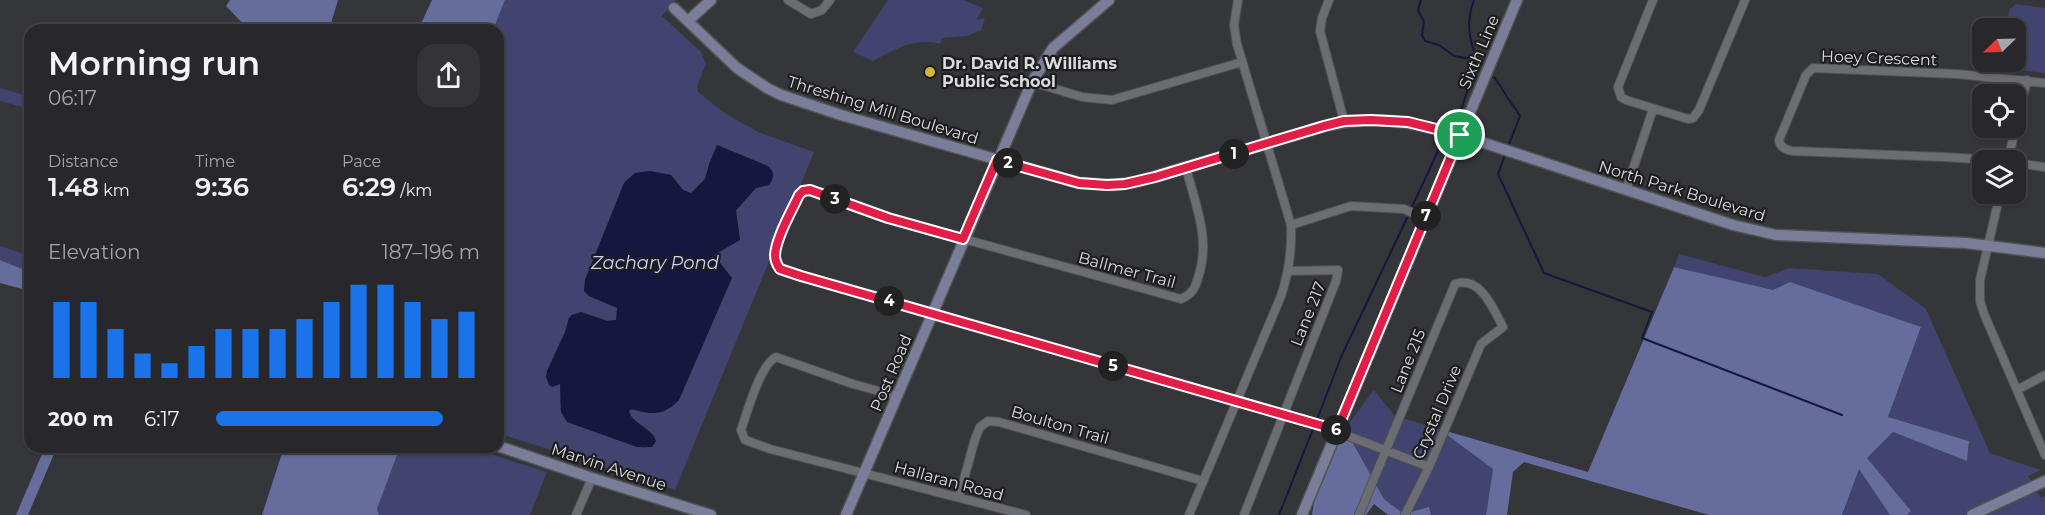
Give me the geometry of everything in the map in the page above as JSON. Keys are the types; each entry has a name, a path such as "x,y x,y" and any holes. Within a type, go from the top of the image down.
{"street":[{"path":"688,21 711,0"},
{"path":"788,0 811,14 822,10 830,0"},
{"name":"Post Road","path":"846,515 1032,82 1053,48 1109,0"},
{"path":"1189,515 1281,296 1289,271 1292,245 1291,225 1242,62 1234,25 1238,0"},
{"path":"1329,0 1322,18 1320,32 1344,121"},
{"name":"Sixth Line","path":"1302,515 1517,0"},
{"path":"1653,0 1618,87 1621,97 1684,119 1693,118 1699,110 1744,0"},
{"name":"Threshing Mill Boulevard","path":"674,8 736,68 781,95 841,115 1079,183 1107,185 1136,182 1344,121 1396,120 1460,135"},
{"path":"1032,82 1082,97 1113,100 1242,62"},
{"name":"Hoey Crescent","path":"1972,159 1792,151 1786,150 1779,140 1806,75 1813,68 1957,74 2027,80"},
{"path":"2010,150 2027,80 2045,83"},
{"path":"1626,190 1653,109"},
{"name":"North Park Boulevard","path":"1460,135 1766,234 1988,245 2045,253"},
{"path":"2026,164 2045,167"},
{"name":"Ballmer Trail","path":"963,239 1182,299 1190,295 1195,286 1204,250 1200,218 1186,168"},
{"path":"963,239 888,218 810,190 803,191 799,195 777,246 775,256 780,269 886,299 931,315 1283,413 1337,430 1429,467"},
{"path":"1998,204 1980,280 1980,301 1983,314 2045,455"},
{"path":"1291,225 1351,206 1404,209 1425,218"},
{"name":"Lane 217","path":"1283,413 1336,281 1338,270 1289,271"},
{"name":"Lane 215","path":"1359,515 1455,284 1463,281 1476,285 1503,327"},
{"name":"Crystal Drive","path":"1406,515 1481,344 1503,327"},
{"name":"Hallaran Road","path":"897,396 853,384 776,357 769,361 762,374 741,430 745,440 782,452 1026,515"},
{"path":"2016,390 2045,375"},
{"path":"1244,515 1283,413"},
{"name":"Boulton Trail","path":"959,497 975,439 980,427 988,421 999,422 1203,481"},
{"name":"Marvin Avenue","path":"504,448 711,515"},
{"path":"576,515 592,478"},
{"path":"1971,515 2045,481"}],"shaded area":[{"path":"230,0 338,0 331,24 243,24 226,6"},
{"path":"432,0 505,0 495,24 421,24"},
{"path":"505,0 676,0 662,16 701,52 706,64 697,86 698,92 726,114 758,132 814,152 675,490 504,435 504,24 495,24","holes":["709,168 773,175 769,185 756,188 736,211 714,255 673,406 658,412 648,413 632,409 629,411 630,416 655,436 654,445 643,448 561,412 560,384 552,387 546,377 569,318 581,312 608,321 616,320 618,308 589,296 585,280 624,183 640,173 671,175 683,190 691,193 705,179"]},
{"path":"888,0 963,0 983,8 976,20 985,18 981,30 967,36 942,38 940,44 914,43 873,61 853,52"},
{"path":"2016,4 2045,8 2045,73 2026,71 2026,18 2008,18 2010,9"},
{"path":"0,88 24,95 24,107 0,101"},
{"path":"0,246 24,254 24,270 0,260"},
{"path":"1679,254 1765,277 1789,268 1878,274 1926,309 1990,453 2041,470 2028,476 2041,498 2045,496 2045,515 1907,515 1911,511 1866,458 1893,432 1967,460 1969,441 1888,417 1921,327 1674,267"},
{"path":"0,260 24,270 24,289 0,283"},
{"path":"1674,267 1773,290 1790,282 1921,327 1888,417 1969,441 1967,461 1893,432 1867,458 1911,511 1907,515 1890,515 1859,469 1842,515 1709,515 1524,462 1513,472 1507,515 1486,515 1493,469 1439,429 1588,472"},
{"path":"1374,390 1395,416 1439,429 1493,469 1486,515 1431,515 1429,508 1404,514 1384,499 1349,436 1340,435"},
{"path":"1340,435 1349,436 1384,499 1404,514 1429,507 1431,515 1388,515 1374,504 1366,515 1312,515 1314,501"},
{"path":"42,453 54,453 28,515 16,515"},
{"path":"282,453 398,453 377,509 379,515 262,515"},
{"path":"398,453 487,453 547,472 530,515 379,515 377,509"},
{"path":"1859,468 1890,515 1842,515"}],"water":[{"name":"Zachary Pond","path":"717,145 768,166 773,177 769,185 756,188 736,210 740,240 714,255 732,278 679,400 668,409 657,413 632,409 629,411 634,419 654,437 656,441 652,447 637,447 567,422 561,412 560,384 552,387 549,385 546,377 547,371 572,315 581,312 607,321 616,320 617,308 589,296 584,291 585,280 624,183 635,173 650,171 671,175 683,190 691,193 705,179"}],"waterway":[{"path":"1421,0 1418,10 1424,22 1422,35 1425,41 1439,45 1454,56 1478,60 1483,64"},
{"path":"1461,110 1478,60 1469,30 1474,0"},
{"path":"1494,77 1520,116 1508,147"},
{"path":"1412,207 1443,140"},
{"path":"1505,155 1498,174 1544,273 1652,312 1642,338 1842,415"},
{"path":"1318,417 1341,357 1407,218"},
{"path":"1279,515 1313,429"}],"place":[{"name":"Dr. David R. Williams Public School","path":"930,72"}],"route":[{"path":"1396,120 1460,135 1337,430 931,315 886,299 780,269 776,263 777,246 789,216 803,191 810,190 888,218 963,239 997,160 1079,183 1114,185 1155,177 1344,121 1396,120"}]}
